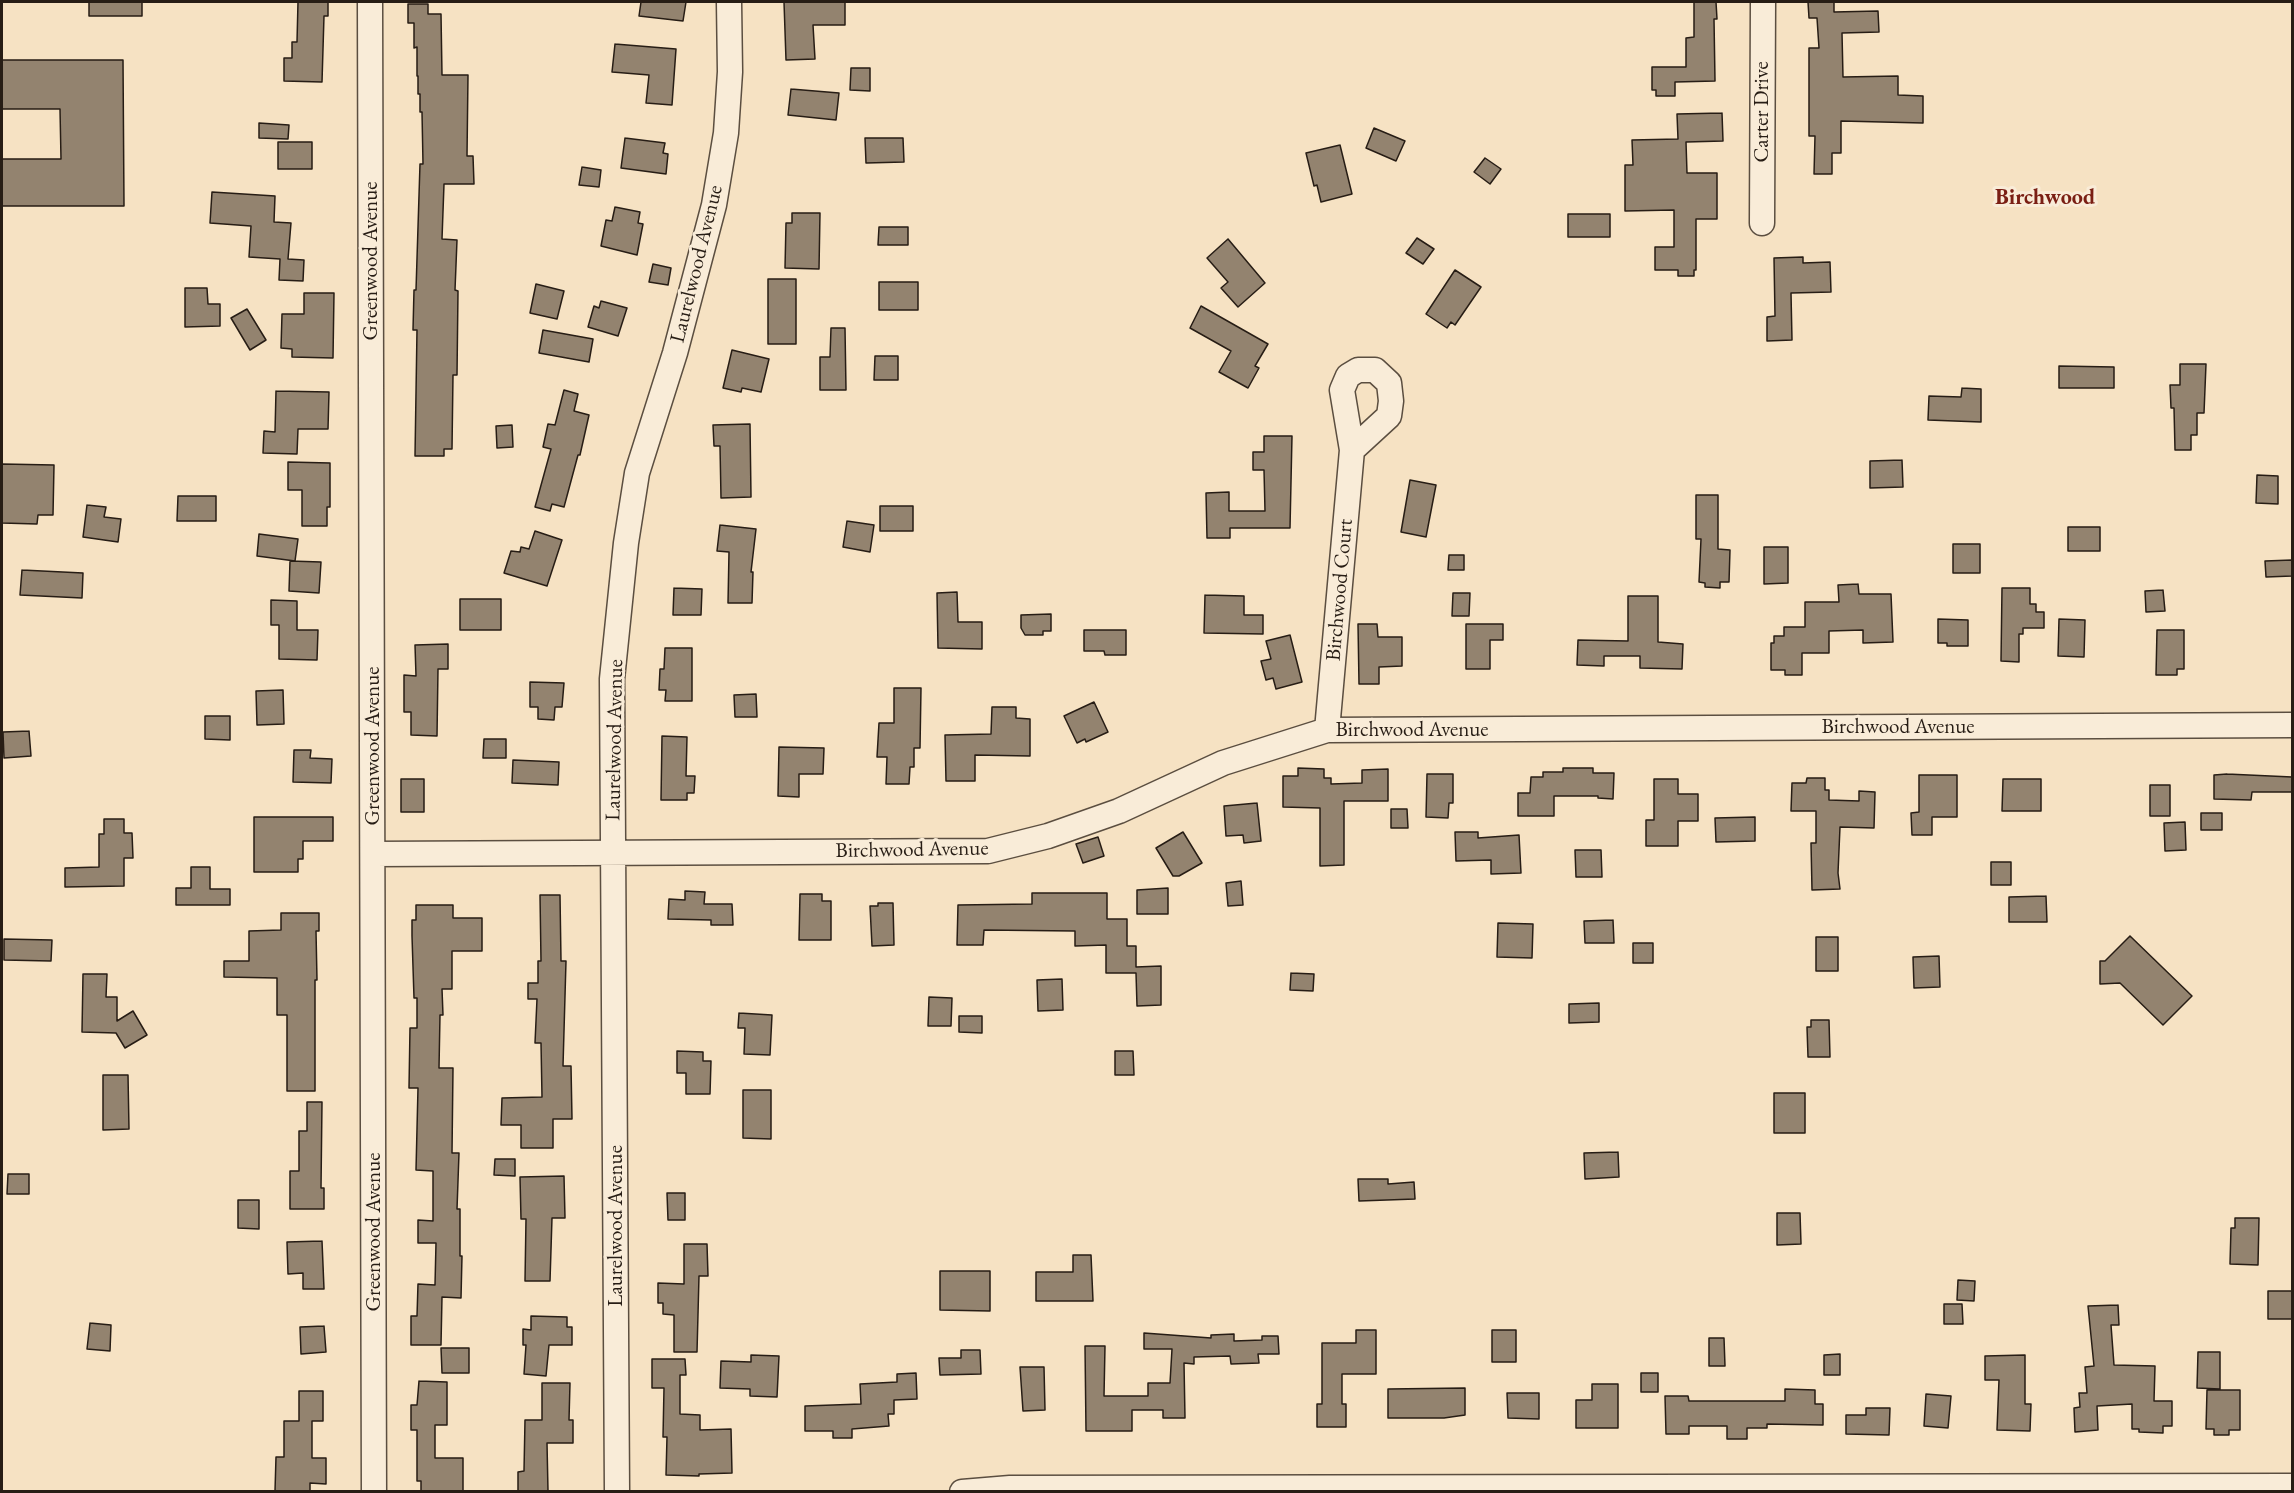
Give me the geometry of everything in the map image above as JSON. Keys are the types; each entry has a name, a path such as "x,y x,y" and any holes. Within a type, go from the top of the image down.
{"street":[{"name":"Greenwood Avenue","path":"370,2 374,1491"},
{"name":"Laurelwood Avenue","path":"617,1491 612,679 626,543 637,473 675,352 714,205 726,133 730,72 729,2"},
{"name":"Carter Drive","path":"1762,223 1763,2"},
{"name":"Birchwood Court","path":"1327,730 1353,450"},
{"name":"Birchwood Avenue","path":"373,854 613,851 988,851 1048,836 1119,811 1223,763 1327,730 2292,724"},
{"path":"962,1491 1010,1488 2292,1489"}],"building":[{"path":"89,2 142,2 142,16 89,16"},
{"path":"298,2 328,2 328,16 324,16 322,82 284,81 284,58 292,58 292,42 297,42"},
{"path":"641,2 686,2 683,21 639,16"},
{"path":"784,2 845,2 845,25 813,25 815,59 786,60"},
{"path":"1694,2 1716,2 1715,81 1675,82 1675,96 1656,96 1656,90 1652,90 1652,67 1686,67 1686,38 1694,37"},
{"path":"1808,2 1834,2 1834,12 1878,11 1879,32 1842,33 1843,77 1898,76 1898,95 1923,96 1923,123 1841,121 1841,153 1832,153 1832,174 1814,174 1815,136 1809,136 1809,48 1819,48 1817,18 1809,18"},
{"path":"408,4 428,4 428,14 441,14 442,75 468,75 467,156 473,156 474,184 444,184 442,239 457,240 455,290 458,291 457,375 453,375 452,449 444,449 444,456 415,456 417,330 413,330 414,290 416,290 420,164 423,164 417,47 414,48 414,23 408,23"},
{"path":"615,44 676,49 672,105 646,103 649,75 612,72"},
{"path":"2,60 123,60 124,206 2,206 2,159 61,159 60,109 2,109"},
{"path":"851,68 870,68 870,91 850,90"},
{"path":"791,89 839,93 836,120 788,115"},
{"path":"1722,113 1723,141 1686,142 1687,173 1717,173 1717,219 1696,219 1694,276 1678,276 1678,270 1655,270 1655,247 1674,247 1674,210 1625,211 1625,165 1633,165 1632,140 1678,139 1677,114"},
{"path":"259,123 289,125 288,139 259,138"},
{"path":"1374,128 1405,141 1396,161 1366,148"},
{"path":"625,138 665,143 663,153 668,154 666,174 621,168"},
{"path":"865,138 903,138 904,162 866,163"},
{"path":"278,142 312,142 312,169 278,169"},
{"path":"1340,145 1352,194 1321,202 1317,185 1314,186 1306,153"},
{"path":"1485,158 1501,169 1490,184 1474,172"},
{"path":"582,167 601,170 599,187 579,185"},
{"path":"212,192 275,196 274,222 291,223 288,259 304,260 303,281 279,280 280,259 249,257 251,226 210,223"},
{"path":"615,207 640,212 638,223 643,224 637,255 601,246 606,220 612,221"},
{"path":"792,213 820,213 819,269 785,268 786,223 792,223"},
{"path":"1568,214 1610,214 1610,237 1568,237"},
{"path":"879,227 908,227 908,245 878,245"},
{"path":"1417,238 1434,249 1423,264 1406,253"},
{"path":"1228,239 1265,283 1238,307 1221,288 1228,282 1207,258"},
{"path":"1803,257 1803,263 1830,262 1831,292 1791,293 1792,340 1767,341 1767,317 1775,316 1774,258"},
{"path":"653,264 671,268 668,285 649,282"},
{"path":"1455,270 1481,287 1455,325 1451,322 1447,328 1426,314"},
{"path":"768,279 796,279 796,344 768,344"},
{"path":"879,282 918,282 918,310 879,310"},
{"path":"536,284 564,291 557,319 530,313"},
{"path":"185,288 207,288 208,304 220,304 220,326 185,327"},
{"path":"304,293 334,293 333,358 292,357 292,349 281,348 282,314 304,314"},
{"path":"601,301 627,308 618,336 588,327 594,306 599,308"},
{"path":"1201,306 1268,344 1255,366 1259,368 1248,388 1219,372 1231,351 1190,328"},
{"path":"247,309 266,340 250,350 231,318"},
{"path":"831,328 845,328 846,390 820,390 820,357 830,357"},
{"path":"543,330 593,339 589,362 539,353"},
{"path":"732,350 769,359 761,392 742,388 741,392 723,388"},
{"path":"875,356 898,356 898,380 874,380"},
{"path":"2180,364 2206,364 2204,413 2197,413 2197,435 2191,435 2191,450 2175,450 2174,408 2171,408 2170,385 2180,385"},
{"path":"2059,366 2114,367 2114,388 2059,388"},
{"path":"1962,388 1981,389 1981,422 1928,420 1929,396 1961,397"},
{"path":"564,390 578,394 574,411 589,415 580,455 578,455 564,507 552,504 550,511 535,507 551,449 543,447 548,424 555,425"},
{"path":"276,391 329,392 328,429 298,429 297,454 263,453 264,431 275,432"},
{"path":"750,424 751,497 721,498 720,446 714,446 713,425"},
{"path":"512,425 513,447 497,448 496,426"},
{"path":"1264,436 1292,436 1290,528 1230,528 1230,538 1207,538 1206,493 1229,492 1229,511 1265,511 1264,470 1253,470 1253,452 1264,452"},
{"path":"1902,460 1903,487 1870,488 1870,461"},
{"path":"288,462 330,463 330,507 327,507 327,526 302,526 302,490 288,490"},
{"path":"2,464 54,465 53,515 38,515 37,524 2,523"},
{"path":"2257,475 2278,476 2278,504 2256,503"},
{"path":"1410,480 1436,485 1426,537 1401,532"},
{"path":"1696,495 1718,495 1718,549 1730,550 1729,582 1720,582 1720,588 1705,587 1705,583 1699,582 1701,539 1696,539"},
{"path":"178,496 216,496 216,521 177,521"},
{"path":"87,505 106,507 104,517 121,519 118,542 83,537"},
{"path":"880,506 913,506 913,531 880,531"},
{"path":"847,521 874,525 870,552 843,547"},
{"path":"720,525 756,529 751,572 753,572 752,603 728,603 729,552 717,551"},
{"path":"2068,527 2100,527 2100,551 2068,551"},
{"path":"535,531 562,540 547,586 504,573 511,551 520,552 521,547 529,549"},
{"path":"259,534 298,539 295,561 257,556"},
{"path":"1953,544 1980,544 1980,573 1953,573"},
{"path":"1764,547 1788,547 1788,583 1764,584"},
{"path":"1449,555 1464,555 1464,570 1448,570"},
{"path":"2292,560 2292,576 2266,577 2265,561"},
{"path":"290,561 321,562 319,593 289,591"},
{"path":"22,570 83,573 82,598 20,595"},
{"path":"1858,584 1859,594 1891,594 1893,642 1863,643 1863,630 1829,631 1829,653 1802,653 1802,675 1785,675 1785,670 1771,670 1771,643 1774,643 1774,636 1784,636 1784,627 1805,627 1805,602 1839,602 1838,585"},
{"path":"674,588 702,589 701,615 673,615"},
{"path":"2002,588 2030,588 2030,604 2036,604 2036,612 2044,612 2044,628 2023,628 2023,634 2019,634 2019,662 2001,661"},
{"path":"2163,590 2165,611 2146,612 2145,591"},
{"path":"957,592 958,622 982,622 982,649 938,648 937,593"},
{"path":"1453,593 1470,593 1469,616 1452,616"},
{"path":"1205,595 1244,596 1244,615 1263,615 1263,634 1204,633"},
{"path":"1628,596 1658,596 1658,642 1683,644 1682,669 1640,668 1640,656 1604,656 1604,666 1577,665 1578,640 1628,641"},
{"path":"460,599 501,599 501,630 460,630"},
{"path":"271,600 297,601 297,630 318,630 317,660 279,659 279,625 271,625"},
{"path":"1051,614 1051,631 1043,631 1043,635 1025,635 1021,628 1021,615"},
{"path":"1938,619 1968,620 1968,646 1947,646 1947,643 1938,643"},
{"path":"2059,619 2085,620 2084,657 2058,656"},
{"path":"1358,624 1377,624 1378,637 1402,637 1402,666 1379,667 1379,684 1359,684"},
{"path":"1466,624 1503,624 1503,640 1490,640 1490,669 1466,669"},
{"path":"1084,630 1126,630 1126,655 1105,655 1104,651 1084,651"},
{"path":"2157,630 2184,630 2184,669 2177,669 2177,675 2156,675"},
{"path":"1290,635 1302,682 1276,689 1273,678 1266,680 1261,661 1271,659 1266,641"},
{"path":"448,644 448,669 438,669 437,736 411,735 411,712 404,712 404,675 416,676 415,645"},
{"path":"665,648 692,648 692,701 665,701 666,690 659,690 660,669 664,669"},
{"path":"530,682 564,683 562,707 555,707 554,720 538,719 538,707 530,707"},
{"path":"894,688 921,688 920,748 914,748 914,767 910,767 909,784 886,784 887,757 877,757 879,723 894,723"},
{"path":"283,690 284,724 257,725 256,691"},
{"path":"756,694 757,717 735,717 734,695"},
{"path":"1094,702 1108,732 1086,742 1085,739 1077,743 1064,716"},
{"path":"992,707 1016,707 1016,718 1030,719 1030,756 975,755 975,781 946,781 945,735 991,734"},
{"path":"205,716 230,716 230,740 205,739"},
{"path":"29,731 31,756 4,758 3,732"},
{"path":"662,736 687,737 686,776 695,776 694,793 687,793 687,800 661,800"},
{"path":"484,739 506,739 506,758 483,758"},
{"path":"779,747 824,748 823,774 799,774 799,797 778,796"},
{"path":"294,750 311,750 310,758 332,759 331,783 293,782"},
{"path":"513,760 559,762 558,785 512,783"},
{"path":"1298,768 1324,769 1324,778 1331,778 1331,784 1362,783 1362,770 1388,769 1388,801 1344,801 1344,865 1320,866 1320,808 1283,807 1283,776 1298,776"},
{"path":"1563,768 1593,768 1593,773 1614,773 1613,799 1598,798 1598,796 1554,796 1554,816 1518,816 1518,793 1530,793 1531,777 1543,777 1543,772 1563,772"},
{"path":"1427,774 1453,774 1453,803 1449,803 1448,818 1426,817"},
{"path":"1919,775 1957,775 1957,817 1932,817 1932,835 1912,835 1911,813 1919,812"},
{"path":"2214,775 2292,777 2292,792 2252,792 2251,800 2214,799"},
{"path":"1807,778 1825,778 1825,790 1829,790 1829,800 1859,801 1859,791 1875,792 1874,828 1840,827 1838,873 1840,889 1812,890 1811,843 1816,843 1816,811 1791,811 1792,783 1806,783"},
{"path":"401,779 424,779 424,812 401,812"},
{"path":"1654,779 1678,779 1678,794 1698,794 1698,821 1678,821 1678,846 1646,846 1646,820 1654,820"},
{"path":"2003,779 2041,779 2041,811 2002,811"},
{"path":"2150,785 2170,785 2170,816 2150,816"},
{"path":"1257,803 1261,841 1244,843 1243,835 1226,836 1224,806"},
{"path":"1391,809 1407,809 1408,828 1391,828"},
{"path":"2201,813 2222,813 2222,830 2201,830"},
{"path":"254,817 333,817 333,841 303,841 303,859 298,859 298,872 254,872"},
{"path":"1755,817 1755,841 1716,842 1715,818"},
{"path":"104,819 124,819 124,833 132,833 133,858 124,858 124,886 65,887 65,868 99,867 99,834 104,834"},
{"path":"2185,822 2186,850 2165,851 2164,823"},
{"path":"1183,832 1202,863 1179,876 1173,876 1156,848"},
{"path":"1455,832 1478,832 1478,838 1519,835 1521,873 1491,874 1491,860 1456,861"},
{"path":"1098,837 1104,856 1083,863 1076,844"},
{"path":"1575,850 1601,850 1602,877 1576,877"},
{"path":"1991,862 2011,862 2011,885 1991,885"},
{"path":"191,867 210,867 210,889 230,889 230,905 176,905 176,888 191,888"},
{"path":"1241,881 1243,905 1228,906 1226,883"},
{"path":"1168,888 1168,914 1137,914 1137,890"},
{"path":"685,891 705,892 704,904 732,904 733,925 711,925 711,920 668,919 669,899 685,900"},
{"path":"1032,893 1107,893 1107,919 1127,919 1127,946 1136,946 1136,967 1161,966 1161,1005 1137,1006 1136,973 1106,973 1106,945 1075,946 1075,931 984,930 983,945 957,945 958,905 1032,904"},
{"path":"800,894 822,894 822,901 831,901 831,940 799,940"},
{"path":"540,895 560,895 561,961 566,961 563,1066 571,1066 572,1119 553,1119 553,1148 521,1148 521,1125 501,1125 502,1098 542,1097 541,1043 535,1043 537,999 528,999 528,983 538,983 538,961 541,961"},
{"path":"2046,896 2047,922 2009,922 2009,897"},
{"path":"878,903 893,903 894,945 872,946 870,906 878,906"},
{"path":"416,905 453,905 453,918 482,918 482,951 452,951 452,989 442,989 443,1015 440,1015 439,1068 453,1068 452,1153 459,1153 457,1209 460,1209 460,1256 462,1256 461,1298 442,1297 441,1345 411,1345 411,1316 417,1316 418,1284 435,1285 436,1243 418,1243 418,1220 433,1221 433,1171 416,1170 418,1088 409,1088 410,1028 417,1028 412,936 412,920 416,920"},
{"path":"281,913 319,913 319,931 316,931 315,1091 287,1091 287,1015 277,1015 277,978 224,977 224,961 249,961 249,931 281,930"},
{"path":"1613,920 1614,943 1585,943 1584,921"},
{"path":"1498,923 1533,924 1532,958 1497,957"},
{"path":"2130,936 2192,996 2163,1025 2120,983 2100,984 2100,961 2105,961"},
{"path":"1816,937 1838,937 1838,971 1816,971"},
{"path":"4,939 52,940 51,961 4,960"},
{"path":"1633,943 1653,943 1653,963 1633,963"},
{"path":"1939,956 1940,987 1914,988 1913,957"},
{"path":"1291,973 1314,974 1313,991 1290,990"},
{"path":"83,974 107,974 106,997 117,997 117,1021 133,1011 147,1035 125,1048 116,1033 82,1032"},
{"path":"1062,979 1063,1010 1038,1011 1037,980"},
{"path":"929,997 952,998 951,1026 928,1026"},
{"path":"1599,1003 1599,1022 1569,1023 1569,1004"},
{"path":"739,1013 772,1015 770,1055 744,1054 745,1028 738,1028"},
{"path":"959,1016 982,1016 982,1033 959,1032"},
{"path":"1811,1020 1829,1020 1830,1057 1808,1057 1807,1027 1811,1027"},
{"path":"677,1051 703,1052 703,1061 711,1061 710,1094 686,1094 686,1073 677,1073"},
{"path":"1115,1051 1133,1051 1134,1075 1115,1075"},
{"path":"103,1075 128,1075 129,1129 103,1130"},
{"path":"743,1090 771,1090 771,1139 743,1138"},
{"path":"1774,1093 1805,1093 1805,1133 1774,1133"},
{"path":"307,1102 322,1102 321,1188 324,1188 324,1209 290,1209 290,1171 299,1171 299,1131 307,1131"},
{"path":"1618,1152 1619,1177 1585,1179 1584,1153"},
{"path":"495,1159 515,1159 515,1176 494,1175"},
{"path":"8,1174 29,1174 29,1194 7,1194"},
{"path":"564,1176 565,1218 552,1218 550,1281 525,1281 526,1219 521,1219 520,1177"},
{"path":"1358,1179 1388,1179 1388,1184 1414,1182 1415,1199 1359,1201"},
{"path":"667,1193 685,1193 685,1220 668,1220"},
{"path":"238,1200 259,1200 259,1229 238,1228"},
{"path":"1777,1213 1800,1213 1801,1244 1777,1245"},
{"path":"2235,1218 2259,1218 2258,1265 2230,1264 2231,1228 2235,1228"},
{"path":"322,1241 324,1289 303,1289 303,1273 288,1274 287,1242"},
{"path":"684,1244 707,1244 708,1276 699,1276 697,1352 674,1352 674,1315 663,1314 663,1303 658,1303 658,1283 684,1284"},
{"path":"1073,1255 1091,1255 1093,1301 1036,1301 1036,1272 1073,1272"},
{"path":"940,1271 990,1271 990,1311 940,1310"},
{"path":"1958,1280 1975,1281 1974,1301 1957,1300"},
{"path":"2268,1291 2292,1291 2292,1319 2268,1319"},
{"path":"1944,1304 1962,1304 1963,1324 1944,1324"},
{"path":"2118,1305 2119,1325 2111,1325 2114,1365 2155,1366 2154,1401 2172,1401 2172,1426 2163,1426 2163,1433 2139,1432 2139,1429 2132,1429 2132,1404 2097,1406 2098,1430 2075,1432 2074,1408 2080,1407 2079,1393 2087,1393 2085,1367 2094,1366 2088,1306"},
{"path":"531,1316 567,1317 567,1327 572,1327 572,1345 549,1345 546,1376 524,1374 526,1345 523,1345 523,1329 531,1330"},
{"path":"90,1323 111,1325 110,1351 87,1349"},
{"path":"324,1326 326,1352 301,1354 300,1327"},
{"path":"1356,1330 1376,1330 1376,1374 1342,1374 1342,1404 1346,1404 1346,1427 1317,1427 1317,1404 1322,1404 1322,1343 1356,1343"},
{"path":"1492,1330 1516,1330 1516,1362 1492,1362"},
{"path":"1144,1333 1211,1338 1211,1335 1234,1334 1234,1341 1262,1340 1262,1336 1278,1336 1279,1354 1258,1354 1259,1363 1231,1364 1230,1356 1194,1357 1194,1364 1184,1363 1185,1418 1163,1418 1163,1410 1132,1410 1132,1431 1086,1431 1085,1346 1105,1346 1104,1396 1148,1396 1148,1383 1170,1383 1172,1349 1144,1349"},
{"path":"1709,1338 1724,1338 1725,1366 1709,1366"},
{"path":"441,1348 469,1348 469,1373 442,1373"},
{"path":"961,1350 980,1350 981,1374 940,1375 939,1358 961,1358"},
{"path":"2198,1352 2220,1352 2220,1389 2197,1388"},
{"path":"1840,1354 1840,1375 1824,1375 1824,1355"},
{"path":"751,1355 779,1356 777,1397 750,1396 750,1389 720,1388 721,1361 751,1362"},
{"path":"2025,1355 2025,1404 2031,1404 2030,1431 1997,1430 1999,1380 1985,1380 1985,1356"},
{"path":"652,1359 685,1359 686,1375 680,1375 680,1414 700,1415 700,1430 731,1429 732,1473 699,1474 699,1476 666,1475 667,1437 663,1437 664,1388 652,1388"},
{"path":"1020,1367 1044,1367 1045,1410 1023,1411"},
{"path":"916,1373 917,1399 894,1400 894,1414 888,1414 889,1426 852,1429 852,1438 833,1438 833,1431 805,1431 805,1406 861,1404 860,1384 897,1382 897,1374"},
{"path":"1641,1373 1658,1373 1658,1392 1641,1392"},
{"path":"419,1381 447,1382 447,1425 435,1425 435,1458 463,1458 463,1491 421,1491 421,1481 417,1481 417,1430 411,1430 411,1405 417,1405"},
{"path":"542,1383 570,1383 569,1420 573,1420 573,1443 547,1443 548,1491 518,1491 518,1472 524,1471 525,1420 542,1420"},
{"path":"1592,1384 1618,1384 1618,1428 1576,1428 1576,1400 1592,1400"},
{"path":"1465,1388 1465,1415 1444,1418 1388,1418 1388,1389"},
{"path":"1785,1389 1815,1390 1815,1404 1823,1404 1823,1425 1767,1424 1767,1428 1747,1428 1747,1439 1727,1439 1727,1426 1689,1426 1689,1434 1666,1434 1665,1396 1688,1396 1689,1401 1785,1401"},
{"path":"2207,1390 2240,1390 2240,1430 2229,1430 2229,1435 2214,1435 2214,1429 2206,1429"},
{"path":"299,1391 323,1391 323,1421 312,1421 312,1458 326,1458 326,1484 310,1483 310,1491 275,1491 276,1457 284,1457 284,1421 299,1421"},
{"path":"1507,1393 1539,1393 1539,1419 1508,1418"},
{"path":"1926,1394 1951,1396 1948,1428 1924,1426"},
{"path":"1866,1408 1890,1408 1889,1435 1846,1434 1846,1415 1866,1415"}],"district":[{"name":"Birchwood","path":"2045,198"}]}
